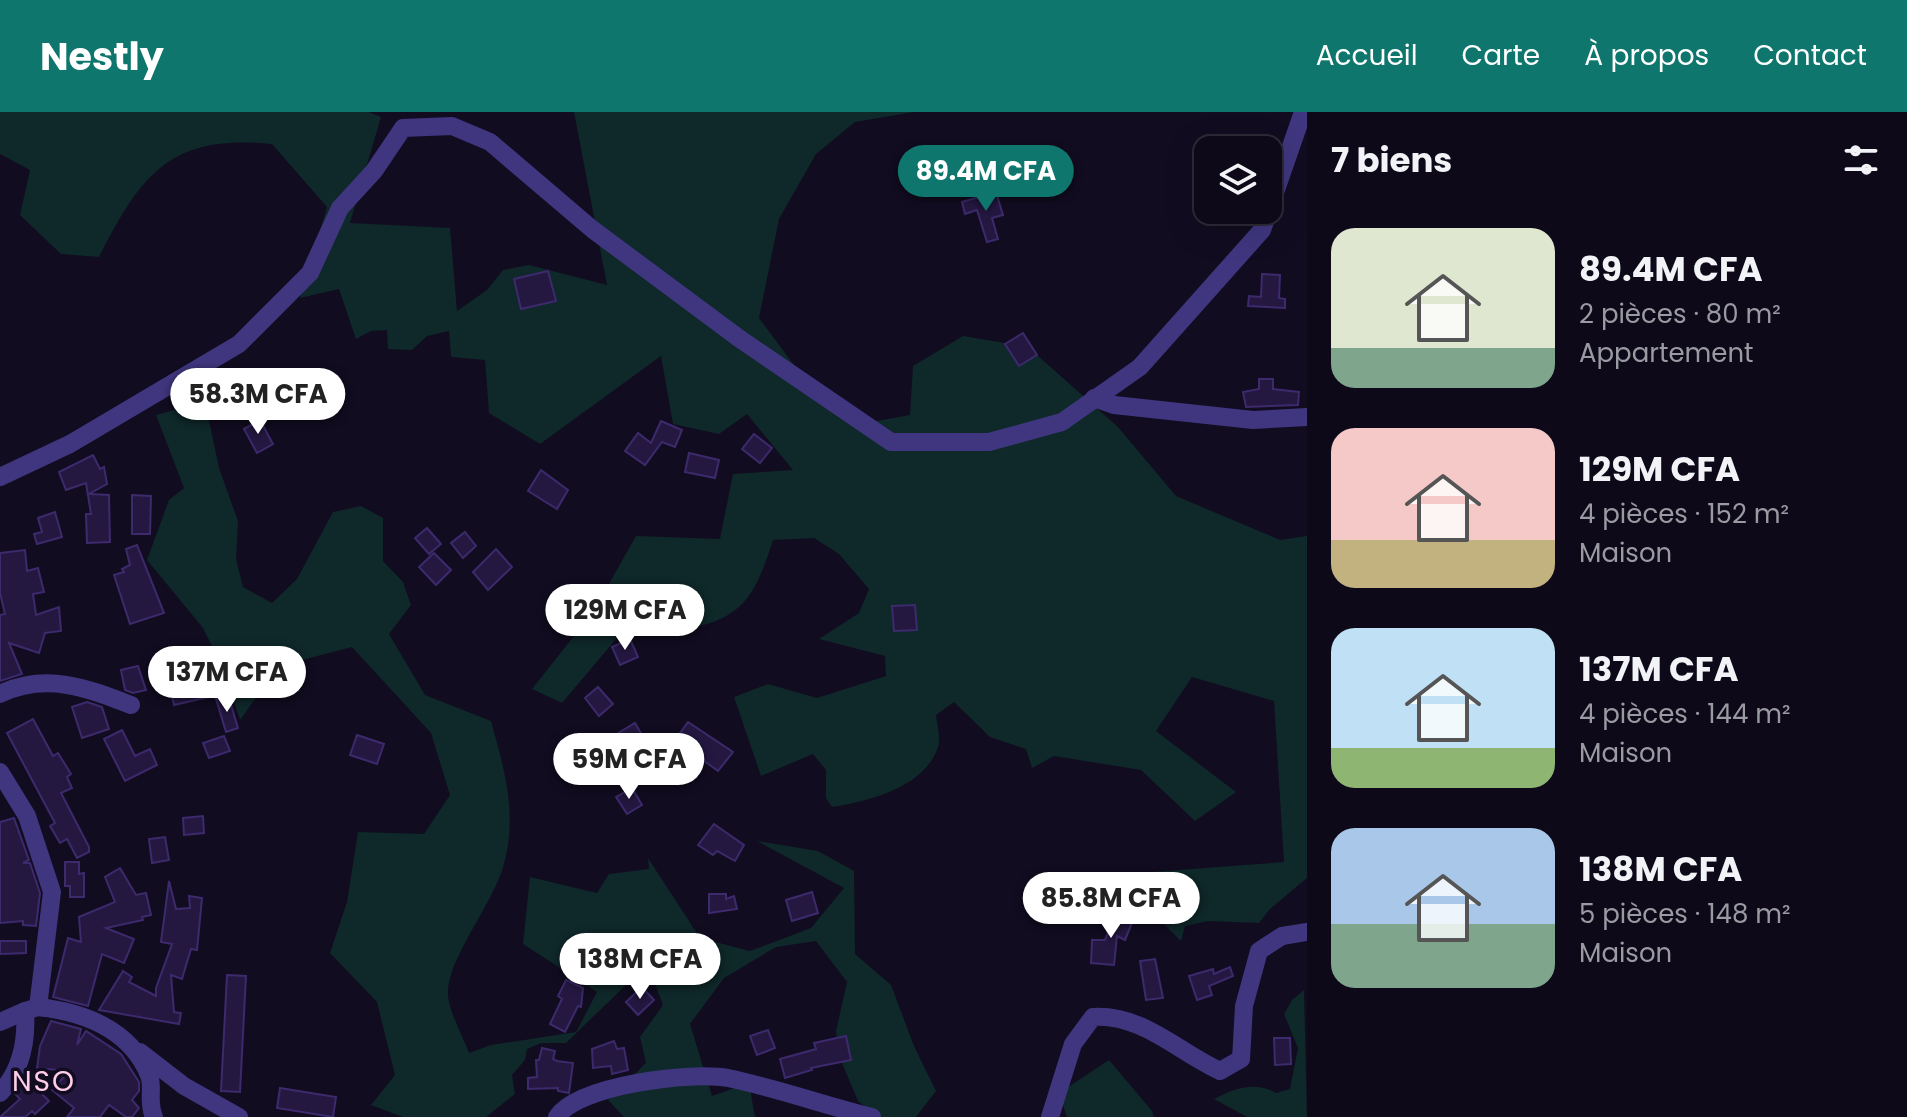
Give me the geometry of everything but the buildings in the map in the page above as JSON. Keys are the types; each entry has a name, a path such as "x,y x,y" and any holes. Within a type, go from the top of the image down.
{"street":[{"path":"0,477 70,444 239,344 310,273 340,208 374,171 403,128 428,125 452,126 490,142 592,229 740,339 891,442 989,442 1062,422 1140,367 1262,230 1303,112"},
{"path":"1094,398 1114,405 1253,420 1307,417"},
{"path":"0,694 46,682 80,686 131,705"},
{"path":"0,772 27,816 52,892 27,1039 8,1084 0,1093"},
{"path":"1050,1117 1073,1044 1093,1017 1112,1016 1146,1028 1220,1071 1241,1059 1244,1006 1259,951 1282,936 1307,932"},
{"path":"0,1022 32,1009 82,1015 125,1041 184,1086 239,1117"},
{"path":"125,1041 150,1078 148,1103 154,1117"},
{"path":"557,1117 563,1109 605,1090 696,1077 725,1078 872,1117"}],"green space":[{"path":"0,112 369,112 381,117 350,223 450,228 457,311 487,290 503,270 529,265 607,285 574,112 914,112 855,122 816,154 779,219 759,318 814,392 866,423 910,415 913,366 963,336 1028,347 1118,427 1176,496 1280,540 1307,536 1307,878 1270,909 1259,923 1208,921 1185,926 1181,941 1136,897 1138,873 1284,862 1274,701 1192,677 1156,731 1236,792 1195,821 1141,770 1054,756 1032,768 1026,749 990,737 954,702 936,715 939,743 931,761 909,782 879,796 832,807 826,798 826,770 813,754 761,776 734,697 768,684 817,698 886,676 885,656 819,639 859,613 869,589 839,554 814,538 773,540 749,596 725,617 665,632 622,632 562,703 532,689 593,612 636,536 720,539 733,474 793,470 747,414 719,434 673,424 661,356 540,444 489,413 485,360 451,357 449,331 427,336 412,350 388,349 387,330 371,331 356,339 339,289 300,298 327,207 272,144 237,143 208,146 184,153 164,165 146,182 130,202 99,257 61,254 20,215 30,170 0,154"},
{"path":"205,401 219,468 238,521 236,559 243,587 272,603 297,579 333,512 361,506 383,518 383,561 403,582 411,605 389,634 425,695 491,721 504,773 510,824 500,876 463,947 450,980 448,995 451,1009 469,1053 491,1045 576,1032 597,992 523,944 530,877 597,893 609,874 649,869 648,858 700,938 750,951 811,928 844,888 757,841 818,851 854,871 855,954 891,985 914,1046 936,1091 916,1117 878,1117 858,1101 839,1056 836,1031 847,982 816,941 776,947 724,978 690,1024 712,1096 749,1083 755,1117 624,1117 608,1100 646,1063 640,1037 663,1005 655,984 626,985 566,1043 541,1043 527,1049 525,1060 512,1075 515,1094 486,1117 403,1117 371,1105 395,1075 377,1002 330,953 347,902 358,832 424,834 450,795 431,733 352,647 279,666 240,720 222,667 203,628 147,560 169,500 184,488 156,415"},
{"path":"1304,990 1307,1117 1247,1117 1214,1099 1245,1087 1260,1087 1276,1093 1290,1089 1298,1048 1284,1014 1292,1000"},
{"path":"1109,1060 1154,1117 1067,1117 1059,1093"}],"district":[{"name":"NSO","path":"44,1081"}]}
